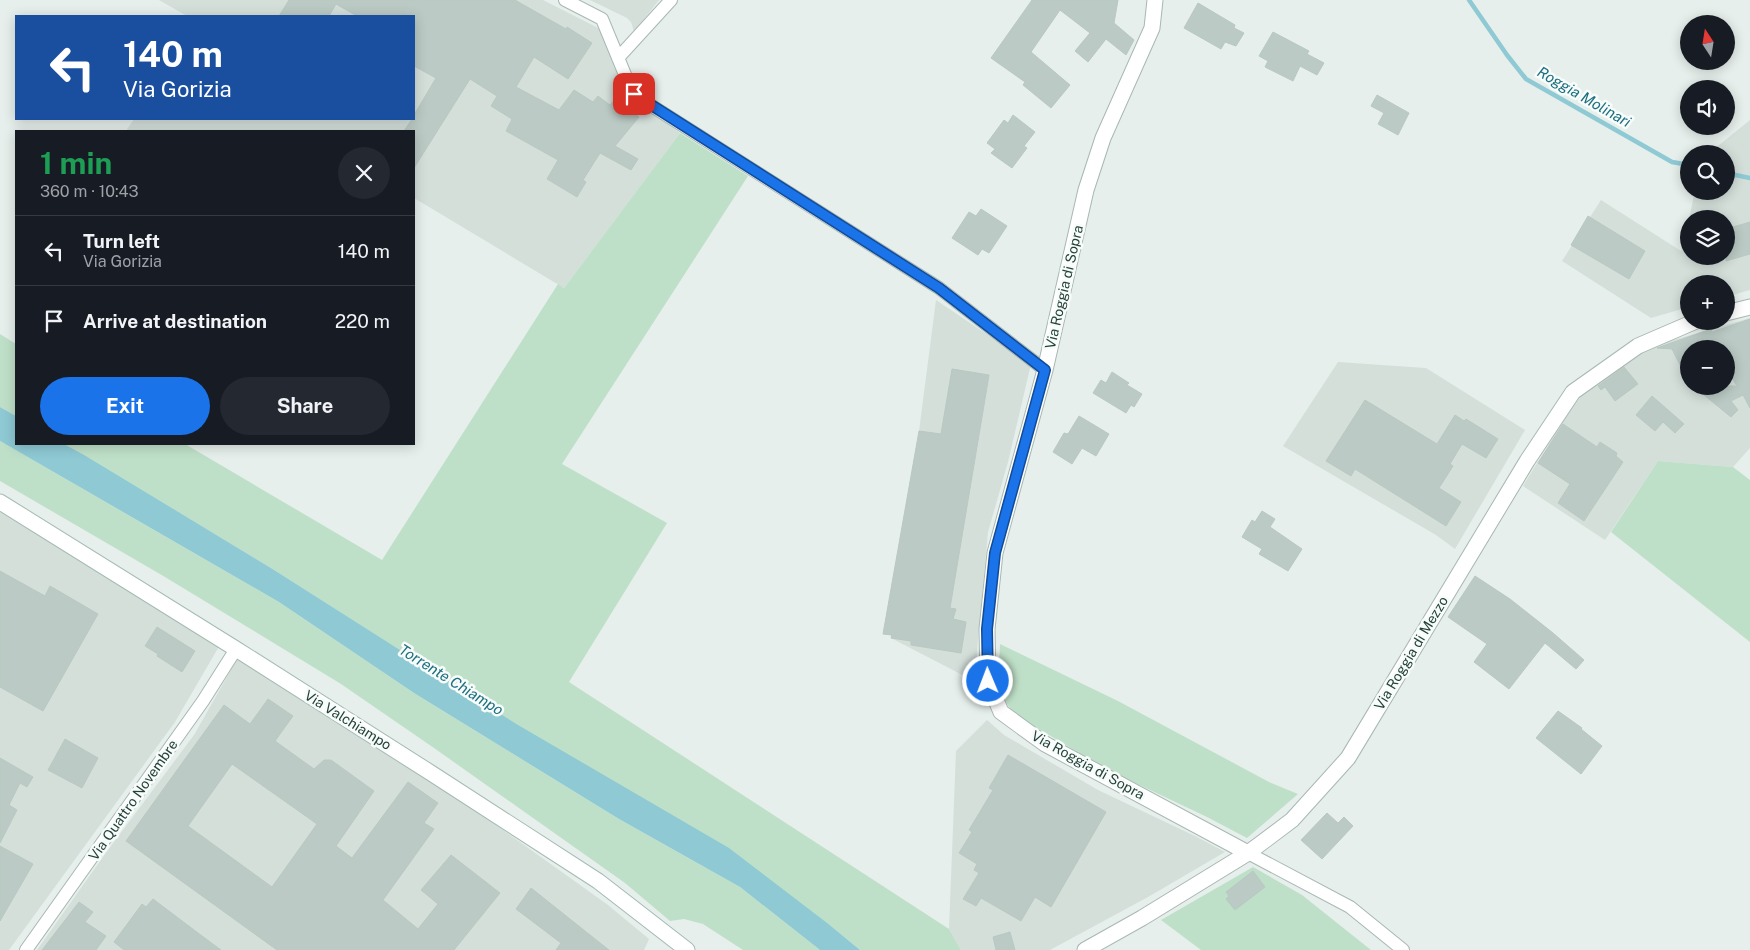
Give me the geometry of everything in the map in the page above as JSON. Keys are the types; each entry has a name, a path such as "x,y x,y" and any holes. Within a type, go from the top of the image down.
{"street":[{"path":"565,0 602,19 634,94 939,288 1045,370"},
{"path":"618,58 671,0"},
{"name":"Via Roggia di Sopra","path":"1155,0 1152,28 1103,138 1086,190 1045,370 995,553 987,629 988,681 1001,712 1045,744 1248,853"},
{"path":"1735,311 1750,307"},
{"name":"Via Roggia di Mezzo","path":"1085,950 1142,918 1248,853 1292,820 1348,758 1527,461 1573,392 1638,346 1680,328"},
{"name":"Via Valchiampo","path":"0,502 432,772 598,881 687,950"},
{"name":"Via Quattro Novembre","path":"26,950 203,701 236,649"},
{"path":"1248,853 1350,907 1403,950"}],"shaded area":[{"path":"159,0 543,0 612,35 644,107 680,133 564,288 415,199 415,130 127,130 133,120 415,120 415,15 185,15"},
{"path":"590,0 659,0 634,32 631,22 627,18"},
{"path":"1750,120 1750,290 1735,294 1735,275 1680,275 1680,310 1651,318 1562,261 1601,200 1680,250 1680,265 1735,265 1735,210 1691,210 1693,200 1735,200 1735,145 1719,145 1731,135 1735,135 1735,132"},
{"path":"936,300 1031,364 1008,462 988,532 977,650 976,682 891,638 891,635 883,634 919,431"},
{"path":"1750,318 1750,448 1733,467 1658,461 1605,540 1523,486 1566,416 1581,396 1609,367 1645,348 1708,330 1735,330 1735,322"},
{"path":"1338,362 1426,368 1525,430 1455,549 1436,535 1283,446"},
{"path":"0,512 221,643 175,722 9,950 0,950"},
{"path":"240,654 419,770 608,905 649,939 644,950 37,950 105,854 194,735"},
{"path":"987,720 1004,735 1098,790 1225,852 1148,897 1050,950 961,950 949,929 956,751"}],"green space":[{"path":"680,133 748,176 562,464 667,523 569,682 949,929 961,950 860,950 831,926 271,568 66,445 187,445 382,560 558,284 564,288"},
{"path":"0,334 15,343 15,415 0,407"},
{"path":"0,441 279,602 414,693 619,819 740,887 820,950 743,950 703,924 684,919 670,921 625,883 341,684 165,577 0,481"},
{"path":"1658,461 1733,467 1750,480 1750,642 1611,532"},
{"path":"1000,644 1118,701 1269,782 1298,794 1247,838 1108,770 1017,716 1010,708 1005,700 1000,683"},
{"path":"1253,867 1302,895 1371,950 1201,950 1161,920"}],"water":[{"path":"0,407 15,415 15,445 66,445 84,455 271,568 518,725 729,848 860,950 820,950 740,887 619,819 414,693 279,602 0,441"}],"building":[{"path":"289,0 515,0 566,29 567,27 592,43 568,79 534,57 516,87 559,110 574,90 593,102 598,96 610,105 616,98 639,117 615,146 638,159 631,170 600,153 583,180 586,182 577,197 547,179 558,160 506,131 512,119 491,106 497,96 470,79 415,166 415,130 405,130 411,120 415,120 415,113 436,78 415,67 415,15 355,15 336,4 330,15 280,15"},
{"path":"1032,0 1118,0 1114,23 1134,40 1126,55 1106,39 1088,62 1075,51 1090,33 1060,10 1031,52 1070,85 1051,108 1023,85 1025,82 991,58"},
{"path":"1198,3 1235,25 1234,28 1244,33 1236,46 1225,42 1221,49 1184,28"},
{"path":"1273,32 1309,51 1307,54 1324,63 1317,75 1300,66 1293,81 1265,67 1268,61 1259,56"},
{"path":"1377,95 1409,113 1398,135 1378,124 1384,113 1371,106"},
{"path":"1013,115 1035,132 1024,146 1027,148 1012,168 991,153 995,149 987,143 1004,120 1008,123"},
{"path":"981,209 1007,226 989,253 982,249 978,255 952,238 969,212 976,216"},
{"path":"1588,216 1645,251 1629,279 1571,245"},
{"path":"1750,222 1750,254 1735,258 1735,226"},
{"path":"1750,319 1750,408 1743,395 1731,401 1738,410 1731,417 1704,395 1735,395 1735,386 1737,386 1735,383 1735,340 1680,340 1680,365 1672,349 1674,349 1657,348 1708,330 1712,332 1735,330 1735,324"},
{"path":"1624,367 1638,384 1615,401 1605,387 1601,390 1598,386"},
{"path":"952,369 989,375 950,608 956,609 953,619 966,622 961,653 911,645 911,641 891,638 892,635 883,634 919,431 941,434"},
{"path":"1112,372 1129,383 1127,385 1142,394 1134,407 1131,405 1126,413 1093,393 1101,380 1106,383"},
{"path":"1652,396 1684,424 1675,433 1663,422 1655,431 1636,415"},
{"path":"1365,400 1437,444 1455,415 1464,421 1466,419 1498,439 1486,458 1462,444 1450,464 1453,466 1439,488 1461,502 1446,526 1355,469 1351,476 1326,461"},
{"path":"1079,416 1109,434 1096,456 1082,448 1072,464 1053,452 1064,433 1068,434"},
{"path":"1563,424 1597,447 1600,442 1617,453 1616,456 1623,462 1584,521 1558,503 1570,484 1538,463"},
{"path":"1262,511 1275,519 1270,527 1302,549 1288,571 1259,554 1262,549 1242,537 1252,520 1255,522"},
{"path":"0,571 45,596 50,586 98,614 43,711 0,687"},
{"path":"1475,576 1510,599 1584,660 1576,669 1545,643 1509,689 1474,662 1487,644 1448,617"},
{"path":"157,627 195,651 182,672 145,646"},
{"path":"268,699 293,716 275,741 314,769 324,760 331,760 374,791 336,846 352,858 408,782 438,803 424,823 434,829 383,900 418,929 438,904 421,890 451,855 500,893 454,950 277,950 126,841 224,705 250,724","holes":["232,764 317,824 272,887 188,826"]},
{"path":"1558,711 1582,728 1602,746 1581,774 1536,738"},
{"path":"65,739 98,758 82,788 48,770"},
{"path":"1008,755 1106,812 1051,907 1035,897 1021,921 981,898 976,906 963,899 979,873 974,870 977,864 959,853 972,832 969,830 993,790 989,788"},
{"path":"0,758 33,777 27,787 20,783 9,805 17,810 0,843"},
{"path":"1327,813 1338,823 1344,817 1353,826 1322,859 1301,840"},
{"path":"0,846 33,864 0,921"},
{"path":"1253,871 1265,887 1235,910 1226,899 1229,896 1226,892"},
{"path":"531,888 609,950 556,950 561,943 516,909"},
{"path":"153,899 221,950 124,950 114,942 142,904 146,907"},
{"path":"79,902 93,912 85,922 106,936 96,950 42,950"},
{"path":"1010,932 1015,950 996,950 993,937"}],"waterway":[{"name":"Roggia Molinari","path":"1469,0 1526,79 1672,162 1680,163"},
{"name":"Roggia Molinari","path":"1735,175 1750,178"}],"route":[{"path":"634,94 939,288 1045,370 995,553 987,629 988,681"}],"water label":[{"name":"Torrente Chiampo","path":"451,680"}]}
